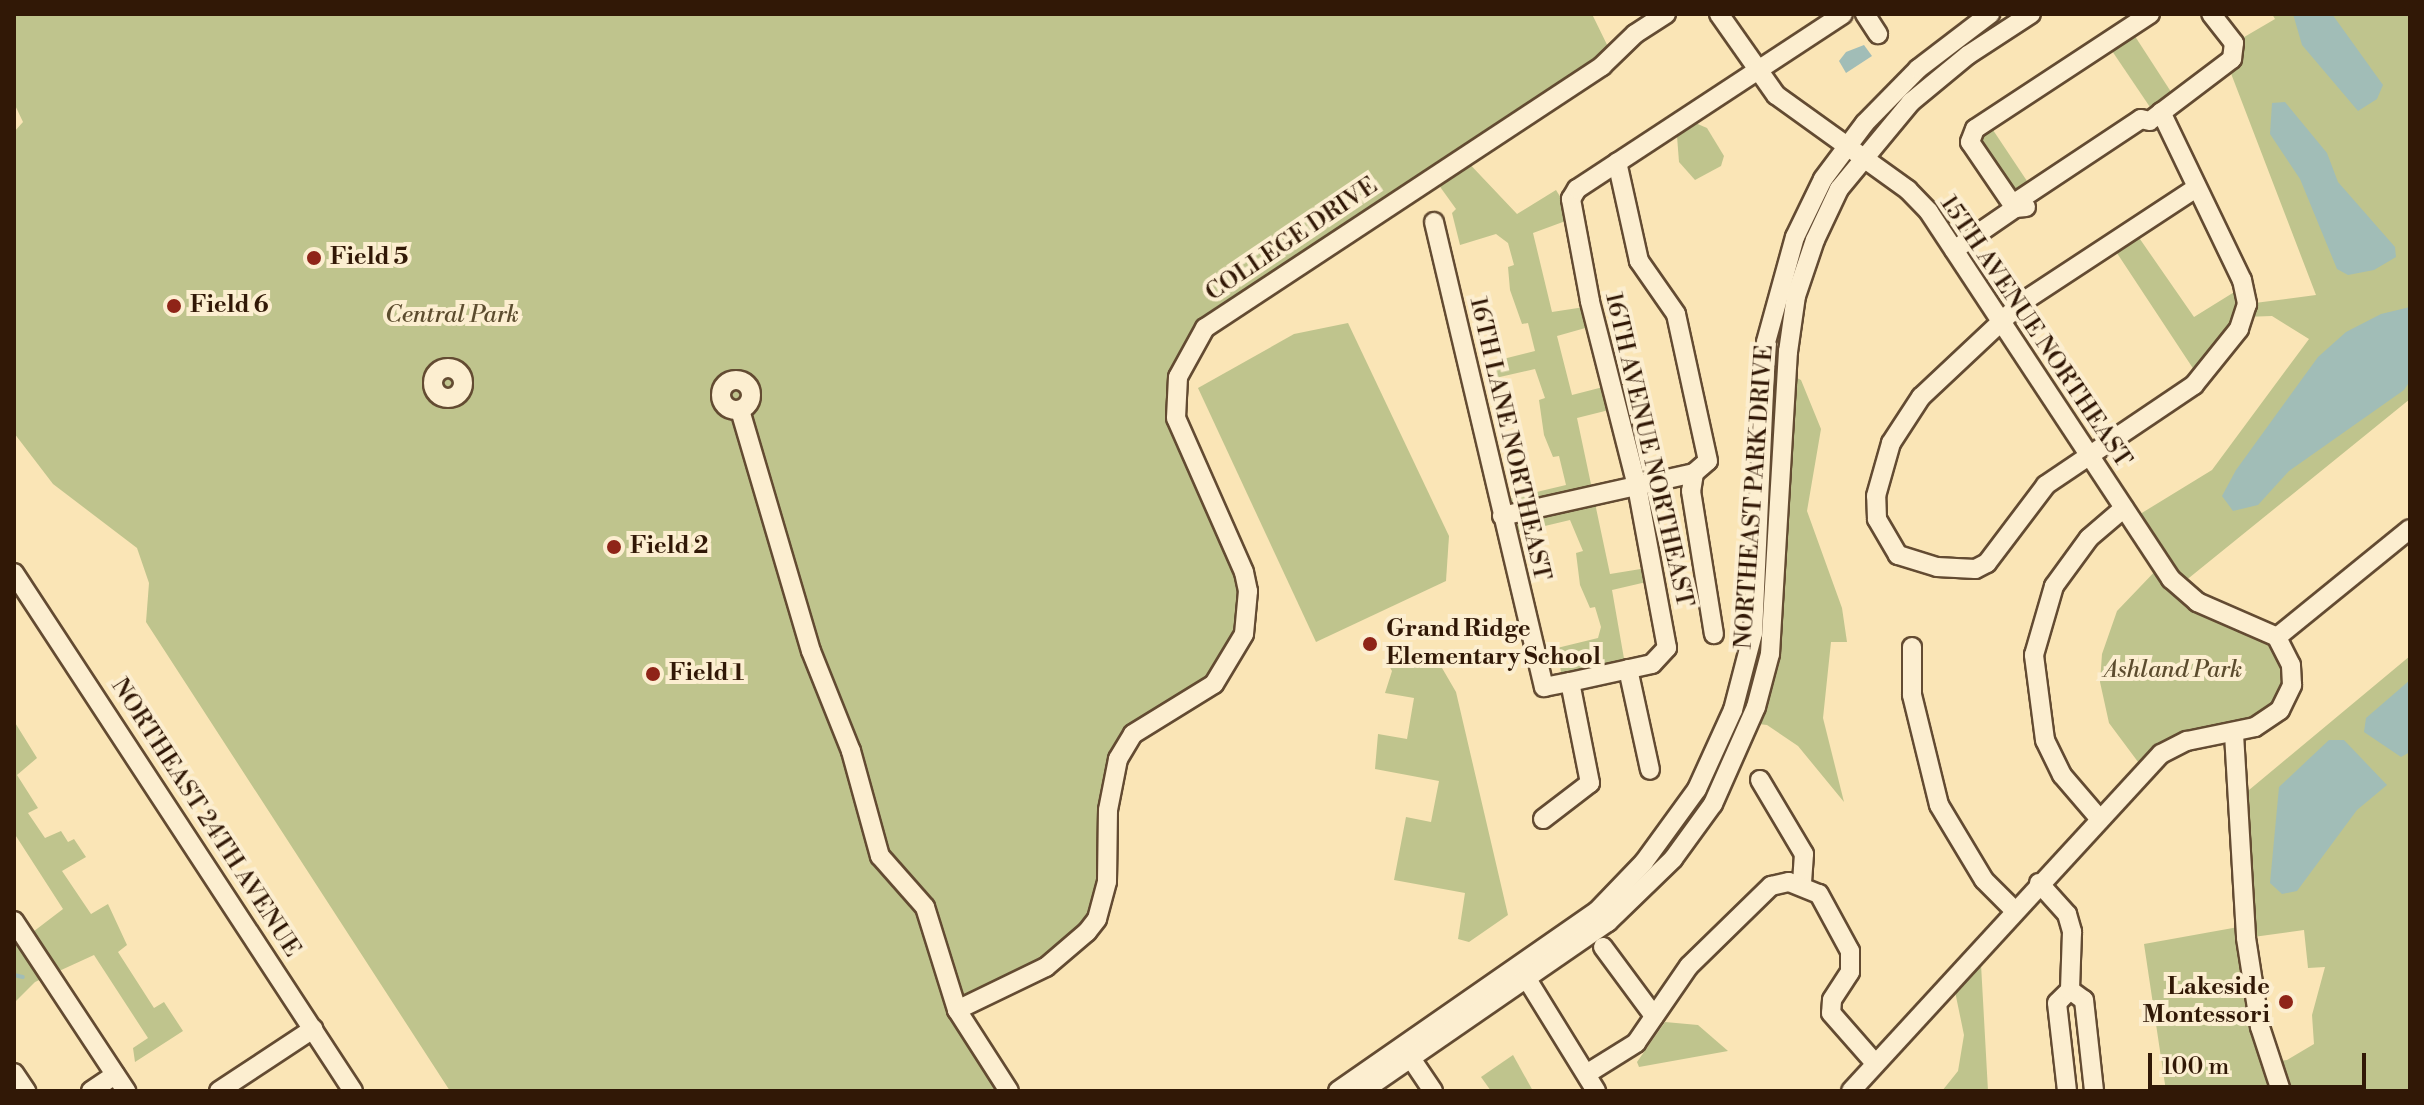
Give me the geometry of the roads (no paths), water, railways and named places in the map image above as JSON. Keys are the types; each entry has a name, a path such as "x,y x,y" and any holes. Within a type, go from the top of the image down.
{"street":[{"name":"COLLEGE DRIVE","path":"957,1010 1046,967 1087,932 1097,919 1107,881 1108,810 1118,759 1133,734 1214,684 1244,634 1248,591 1244,572 1176,418 1178,377 1205,328 1602,66 1635,34 1666,14"},
{"name":"15TH AVENUE NORTHEAST","path":"1719,14 1756,71 1788,106 1918,199 2184,593 2277,637"},
{"path":"1502,516 1694,473 1708,461 1709,450 1672,304 1639,261 1617,162 1843,14"},
{"path":"1865,14 1878,34"},
{"name":"NORTHEAST PARK DRIVE","path":"1338,1091 1406,1052 1522,972 1608,922 1673,859 1713,804 1741,745 1771,642 1787,373 1796,296 1854,153 1918,69 1990,14"},
{"name":"NORTHEAST PARK DRIVE","path":"1854,153 1933,82 2031,14"},
{"path":"2113,14 2123,31"},
{"path":"2015,208 1977,158 1971,134 2150,14"},
{"path":"1954,250 2015,208 2025,208 2147,129 2156,116 2232,59 2234,43 2211,14"},
{"path":"2156,116 2196,188 2242,280 2247,304 2239,329 2194,385 2046,485 1987,563 1975,569 1919,564 1898,555 1877,519 1883,466 1907,415 1999,320 2196,188"},
{"name":"16TH AVENUE NORTHEAST","path":"1570,682 1660,660 1667,648 1637,486 1569,211 1577,189 1617,162"},
{"name":"16TH LANE NORTHEAST","path":"1434,222 1544,687 1570,682"},
{"path":"740,410 811,651 851,751 880,856 925,907 957,1010 1009,1091"},
{"path":"1694,473 1691,491 1714,634"},
{"path":"2098,817 2062,775 2045,740 2034,655 2054,586 2089,538 2124,508"},
{"path":"1851,1091 2098,817 2174,745 2234,734 2268,720 2288,697 2291,665 2277,637 2410,529"},
{"name":"NORTHEAST 24TH AVENUE","path":"14,573 353,1091"},
{"path":"1912,647 1912,695 1939,805 1984,880 2014,910"},
{"path":"1628,669 1650,770"},
{"path":"1543,819 1590,783 1570,682"},
{"path":"2234,734 2246,938 2260,1027 2281,1091"},
{"path":"1760,780 1804,854 1802,884"},
{"path":"2039,883 2070,921 2070,990 2057,1003 2067,1091"},
{"path":"1522,972 1588,1085 1629,1050 1689,966 1771,886 1802,884 1819,894 1850,951 1850,972 1832,1000 1831,1013 1874,1062"},
{"path":"14,921 120,1083 91,1091"},
{"path":"1603,947 1654,1016"},
{"path":"2070,990 2084,1000 2094,1091"},
{"path":"219,1091 313,1029"},
{"path":"1406,1052 1433,1091"},
{"name":"NORTHEAST PARK DRIVE","path":"1363,1091 1406,1052"},
{"path":"14,1073 26,1091"}],"water":[{"path":"2293,14 2332,14 2383,85 2377,99 2358,111 2302,45"},
{"path":"1864,45 1872,56 1846,73 1839,61 1846,52"},
{"path":"2285,102 2327,153 2338,182 2395,247 2396,257 2374,270 2348,275 2337,269 2300,179 2270,134 2272,103"},
{"path":"2410,307 2410,381 2404,390 2289,471 2258,505 2233,511 2222,496 2236,470 2318,357 2346,332 2381,314"},
{"path":"2410,680 2410,752 2401,757 2364,732 2366,718"},
{"path":"2329,740 2344,740 2387,785 2357,810 2297,891 2282,894 2270,883 2279,787"}],"waterway":[{"path":"14,975 23,977"}],"place":[{"name":"Field 5","path":"314,258"},
{"name":"Field 6","path":"174,306"},
{"name":"Field 2","path":"614,547"},
{"name":"Grand Ridge Elementary School","path":"1370,644"},
{"name":"Field 1","path":"653,674"},
{"name":"Lakeside Montessori","path":"2286,1002"}],"park label":[{"name":"Central Park","path":"452,316"},
{"name":"Ashland Park","path":"2173,671"}]}
